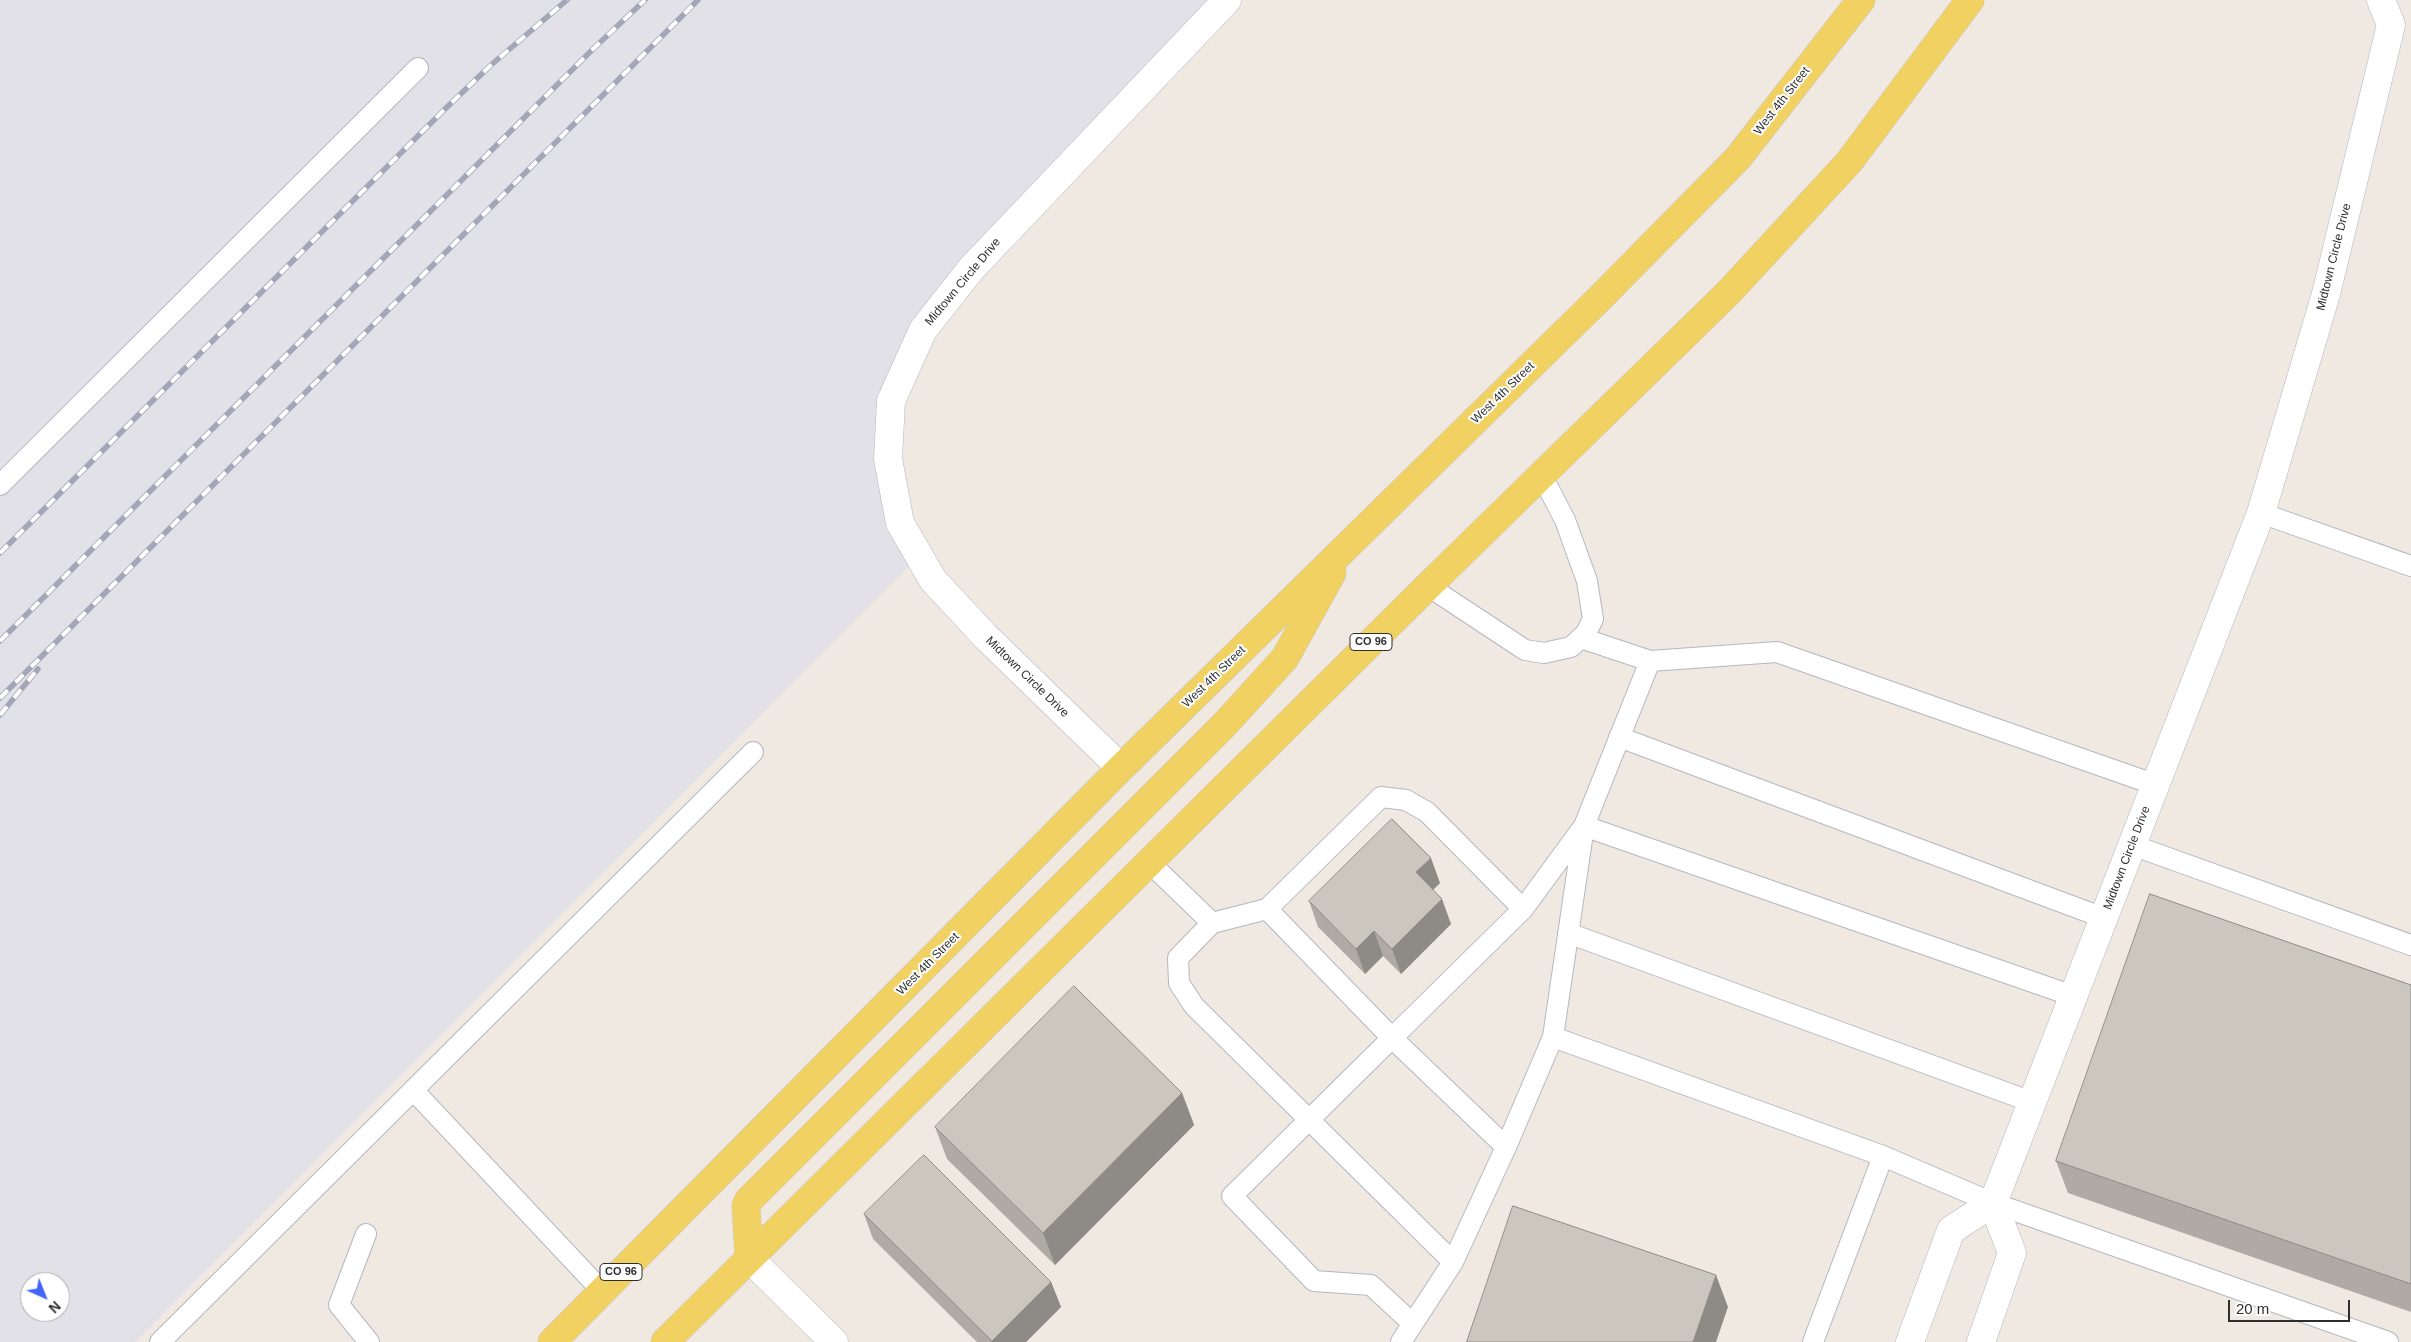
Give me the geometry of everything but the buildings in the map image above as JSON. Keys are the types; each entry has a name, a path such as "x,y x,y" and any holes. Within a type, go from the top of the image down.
{"main road":[{"name":"West 4th Street","path":"552,1342 1121,768 1593,305 1738,158 1861,0"},
{"name":"CO 96","path":"665,1342 1428,586 1729,292 1849,162 1969,2"},
{"path":"749,1258 746,1206 748,1201 1226,723 1259,687 1285,658 1346,548"}],"street":[{"name":"Midtown Circle Drive","path":"1121,768 986,637 933,580 900,523 888,459 891,401 923,330 970,269 1227,0"},
{"name":"Midtown Circle Drive","path":"1993,1203 2261,513 2326,294 2392,25 2381,0"},
{"path":"1910,1342 1951,1230 1993,1203 2012,1253 1981,1342"},
{"path":"749,1258 834,1342"}],"lane":[{"path":"0,485 418,68"},
{"path":"1428,586 1525,650 1544,654 1572,647 1581,638 1593,619 1587,581 1565,520 1542,474"},
{"path":"2261,513 2411,566"},
{"path":"1581,638 1650,661 1777,652 2156,785"},
{"path":"1401,1342 1453,1262 1506,1147 1552,1036 1584,826 1650,661"},
{"path":"1619,736 2104,918"},
{"path":"162,1341 753,752"},
{"path":"1453,1262 1194,1006 1180,983 1178,958 1212,923 1267,909 1381,797 1406,800 1427,812 1523,909"},
{"path":"1413,1324 1371,1285 1314,1281 1232,1196 1523,909 1584,826"},
{"path":"1584,826 2073,996"},
{"path":"2132,845 2411,945"},
{"path":"1149,862 1212,923"},
{"path":"1267,909 1392,1038 1506,1147"},
{"path":"1568,933 2032,1102"},
{"path":"1552,1036 1883,1156 1993,1203 2388,1342"},
{"path":"413,1090 602,1291"},
{"path":"1813,1342 1883,1156"},
{"path":"366,1234 338,1305 368,1342"}],"shaded area":[{"path":"0,0 1227,0 971,269 891,401 919,556 135,1342 0,1342"}],"railway":[{"path":"0,553 445,109 491,65 567,0"},
{"path":"0,641 593,49 645,0"},
{"path":"0,698 698,0"},
{"path":"0,715 38,669"}]}
